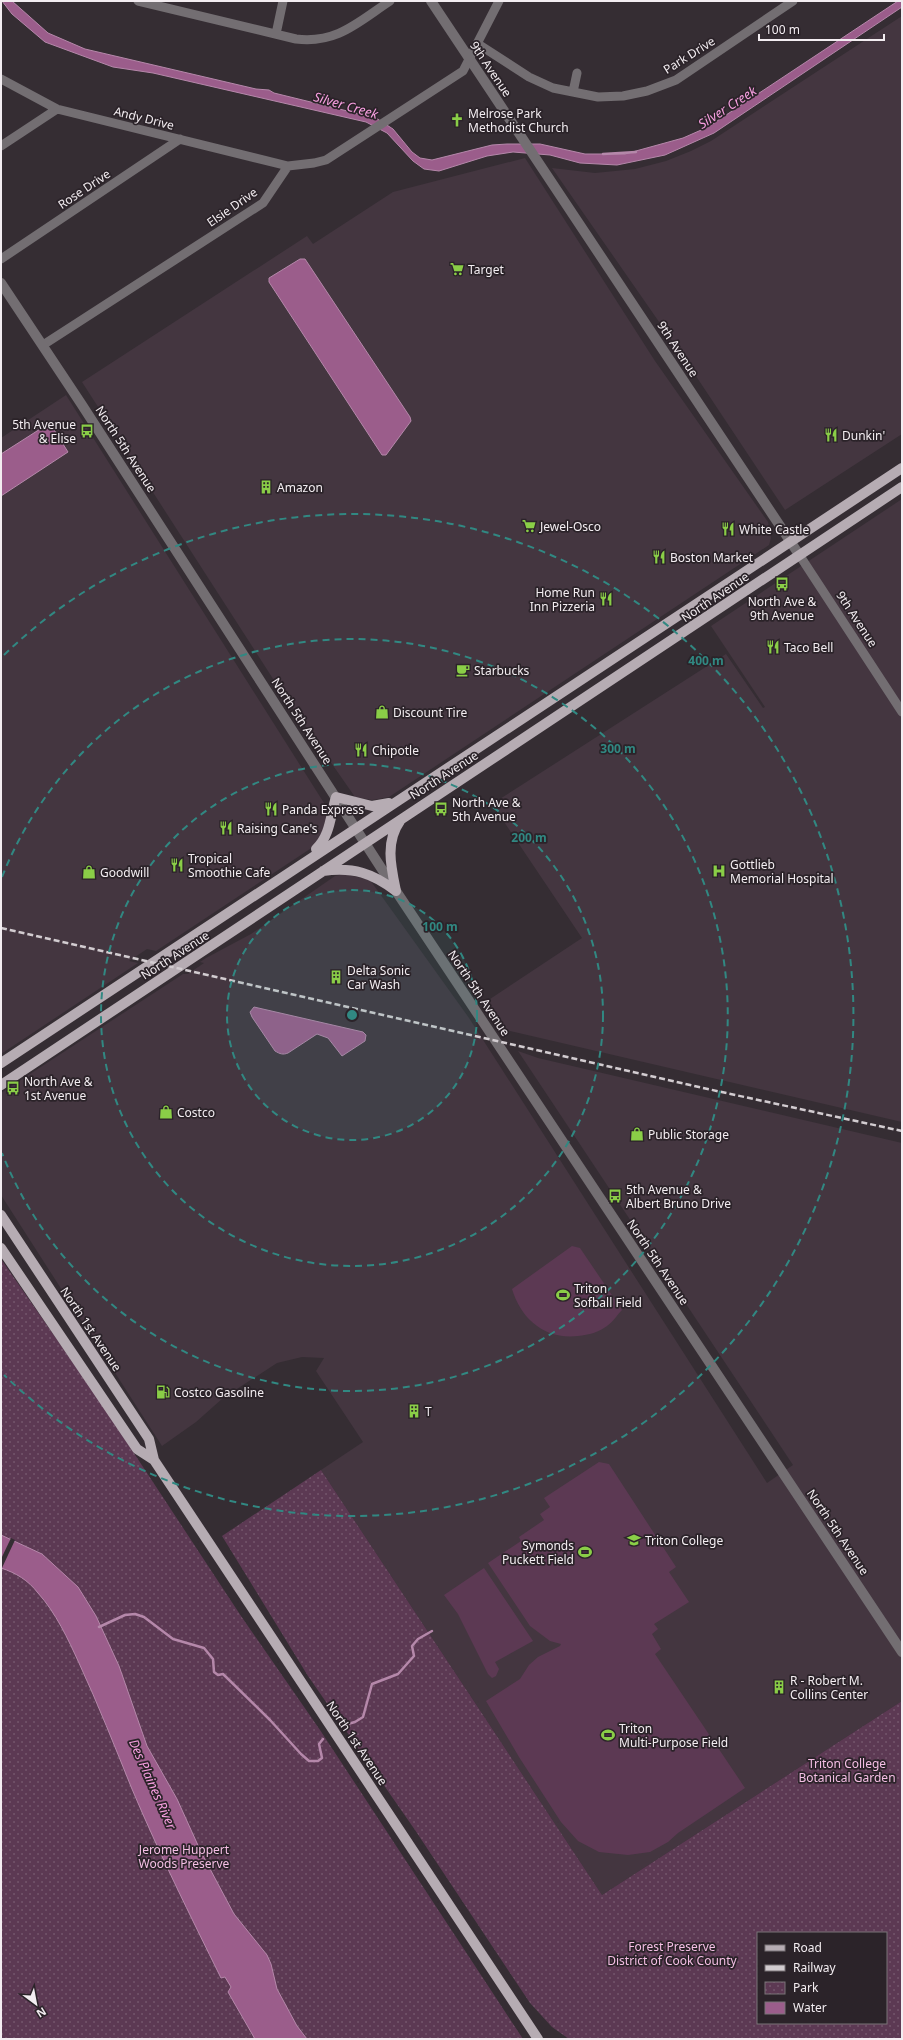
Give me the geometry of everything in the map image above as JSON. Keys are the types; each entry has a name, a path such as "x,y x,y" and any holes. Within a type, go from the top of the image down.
{"main road":[{"name":"North Avenue","path":"1,1063 902,468"},
{"name":"North Avenue","path":"1,1085 902,487"},
{"path":"299,866 325,840 332,818 336,797 372,806 384,805 400,799"},
{"path":"396,891 391,868 391,844 393,833 402,818"},
{"path":"322,872 358,871 381,880 396,891"},
{"name":"North 1st Avenue","path":"1,1215 149,1439 154,1460 538,2039"},
{"name":"North 1st Avenue","path":"1,1248 137,1449 154,1460"}],"street":[{"path":"138,1 161,4 276,34 305,40 326,39 338,35 390,1"},
{"path":"276,34 283,1"},
{"name":"9th Avenue","path":"430,1 800,556 902,712"},
{"path":"288,166 326,160 463,71 499,1"},
{"name":"Park Drive","path":"478,44 535,80 553,88 598,97 622,96 647,91 676,80 793,1"},
{"path":"574,92 577,73"},
{"name":"Andy Drive","path":"1,79 57,109 288,166"},
{"path":"1,146 57,109"},
{"name":"Rose Drive","path":"1,259 180,139"},
{"name":"Elsie Drive","path":"42,345 263,203 288,166"},
{"name":"North 5th Avenue","path":"1,283 396,891 902,1652"}],"shaded area":[{"path":"902,16 902,434 785,510 680,352 552,168 595,173 635,169 666,161 691,151 711,141"},
{"path":"525,158 655,361 768,522 771,538 769,545 389,797 372,800 355,797 277,685 82,382 307,236 313,244 393,192"},
{"path":"66,395 324,803 328,822 322,837 310,849 156,951 147,949 129,961 138,963 1,1054 1,438"},
{"name":"Gottlieb Memorial Hospital","path":"902,499 902,1122 506,1030 487,1001 582,938 492,804 726,654 763,708 765,707 711,626"},
{"path":"345,874 370,880 469,1018 767,1483 793,1465 518,1051 538,1058 902,1143 902,1701 602,1895 321,1470 363,1442 316,1371 324,1358 302,1357 277,1363 223,1398 196,1422 162,1446 1,1195 1,1093 183,974 188,974 204,963 200,962 206,958 251,934 335,876"}],"green space":[{"name":"Triton Sofball Field","path":"572,1246 580,1248 622,1310 611,1323 594,1333 578,1336 555,1335 545,1331 528,1318 521,1310 512,1289"},
{"name":"Jerome Huppert Woods Preserve","path":"1,1259 101,1403 241,1616 320,1730 523,2039 1,2039"},
{"name":"Triton Multi-Purpose Field","path":"599,1462 609,1464 676,1567 669,1572 689,1602 654,1624 658,1629 652,1634 661,1649 655,1654 745,1788 678,1833 668,1842 650,1852 628,1855 599,1852 578,1841 561,1822 519,1757 486,1701 520,1679 529,1665 538,1657 560,1646 561,1644 550,1641 530,1626 488,1563 521,1541 519,1537 544,1520 540,1514 550,1507 544,1498"},
{"name":"Forest Preserve District of Cook County","path":"321,1470 602,1895 902,1701 902,2039 569,2039 552,2027 530,2003 415,1830 308,1676 222,1536"},
{"path":"484,1568 533,1641 495,1662 499,1669 496,1676 492,1678 488,1674 458,1614 444,1595"}],"water":[{"path":"2,1 12,1 48,33 85,49 256,89 269,90 274,93 376,118 393,129 412,152 420,158 432,160 492,145 507,144 540,144 585,154 625,154 683,138 708,127 898,1 902,1 902,7 714,133 665,155 617,165 580,163 550,155 513,152 487,156 439,171 424,169 413,161 387,133 366,122 153,73 113,67 45,42 12,14"},
{"path":"300,259 305,259 410,417 411,421 386,455 382,455 269,282 269,278"},
{"path":"48,424 51,425 68,452 1,496 1,454"},
{"path":"254,1007 363,1032 366,1035 365,1041 342,1056 328,1038 317,1034 288,1053 280,1053 275,1051 252,1017 250,1012"},
{"name":"Des Plaines River","path":"1,1535 42,1554 78,1587 96,1616 119,1666 147,1746 177,1799 201,1852 234,1914 267,1955 271,1964 277,1989 297,2026 307,2039 255,2039 228,1992 231,1987 225,1977 221,1978 186,1907 142,1813 93,1694 61,1626 50,1609 30,1584 12,1572 1,1568"}],"pier":[{"path":"11,1538 15,1540 1,1570 1,1559"}],"waterway":[{"name":"Silver Creek","path":"603,154 636,152"},
{"path":"99,1627 125,1615 135,1614 144,1617 173,1639 204,1648 213,1659 214,1672 218,1675 223,1674 309,1761 318,1761 322,1758 319,1744 323,1739"},
{"path":"344,1725 355,1722 363,1717 372,1684 398,1674 414,1656 412,1646 418,1639 432,1631"}],"railway":[{"path":"1,928 703,1088 902,1131"}],"place":[{"name":"Melrose Park Methodist Church","path":"457,120"},
{"name":"Target","path":"457,269"},
{"name":"5th Avenue & Elise","path":"87,431"},
{"name":"Dunkin'","path":"831,435"},
{"name":"Amazon","path":"266,487"},
{"name":"Jewel-Osco","path":"529,526"},
{"name":"White Castle","path":"728,529"},
{"name":"Boston Market","path":"659,557"},
{"name":"North Ave & 9th Avenue","path":"782,584"},
{"name":"Home Run Inn Pizzeria","path":"606,599"},
{"name":"Taco Bell","path":"773,647"},
{"name":"Starbucks","path":"463,670"},
{"name":"Discount Tire","path":"382,712"},
{"name":"Chipotle","path":"361,750"},
{"name":"Panda Express","path":"271,809"},
{"name":"North Ave & 5th Avenue","path":"441,809"},
{"name":"Raising Cane's","path":"226,828"},
{"name":"Tropical Smoothie Cafe","path":"177,865"},
{"name":"Gottlieb Memorial Hospital","path":"719,871"},
{"name":"Goodwill","path":"89,872"},
{"name":"Delta Sonic Car Wash","path":"336,977"},
{"name":"North Ave & 1st Avenue","path":"13,1088"},
{"name":"Costco","path":"166,1112"},
{"name":"Public Storage","path":"637,1134"},
{"name":"5th Avenue & Albert Bruno Drive","path":"615,1196"},
{"name":"Triton Sofball Field","path":"563,1295"},
{"name":"Costco Gasoline","path":"163,1392"},
{"name":"T","path":"414,1411"},
{"name":"Triton College","path":"634,1540"},
{"name":"Symonds Puckett Field","path":"585,1552"},
{"name":"R - Robert M. Collins Center","path":"779,1687"},
{"name":"Triton Multi-Purpose Field","path":"608,1735"}],"park label":[{"name":"Triton College Botanical Garden","path":"847,1770"}]}
